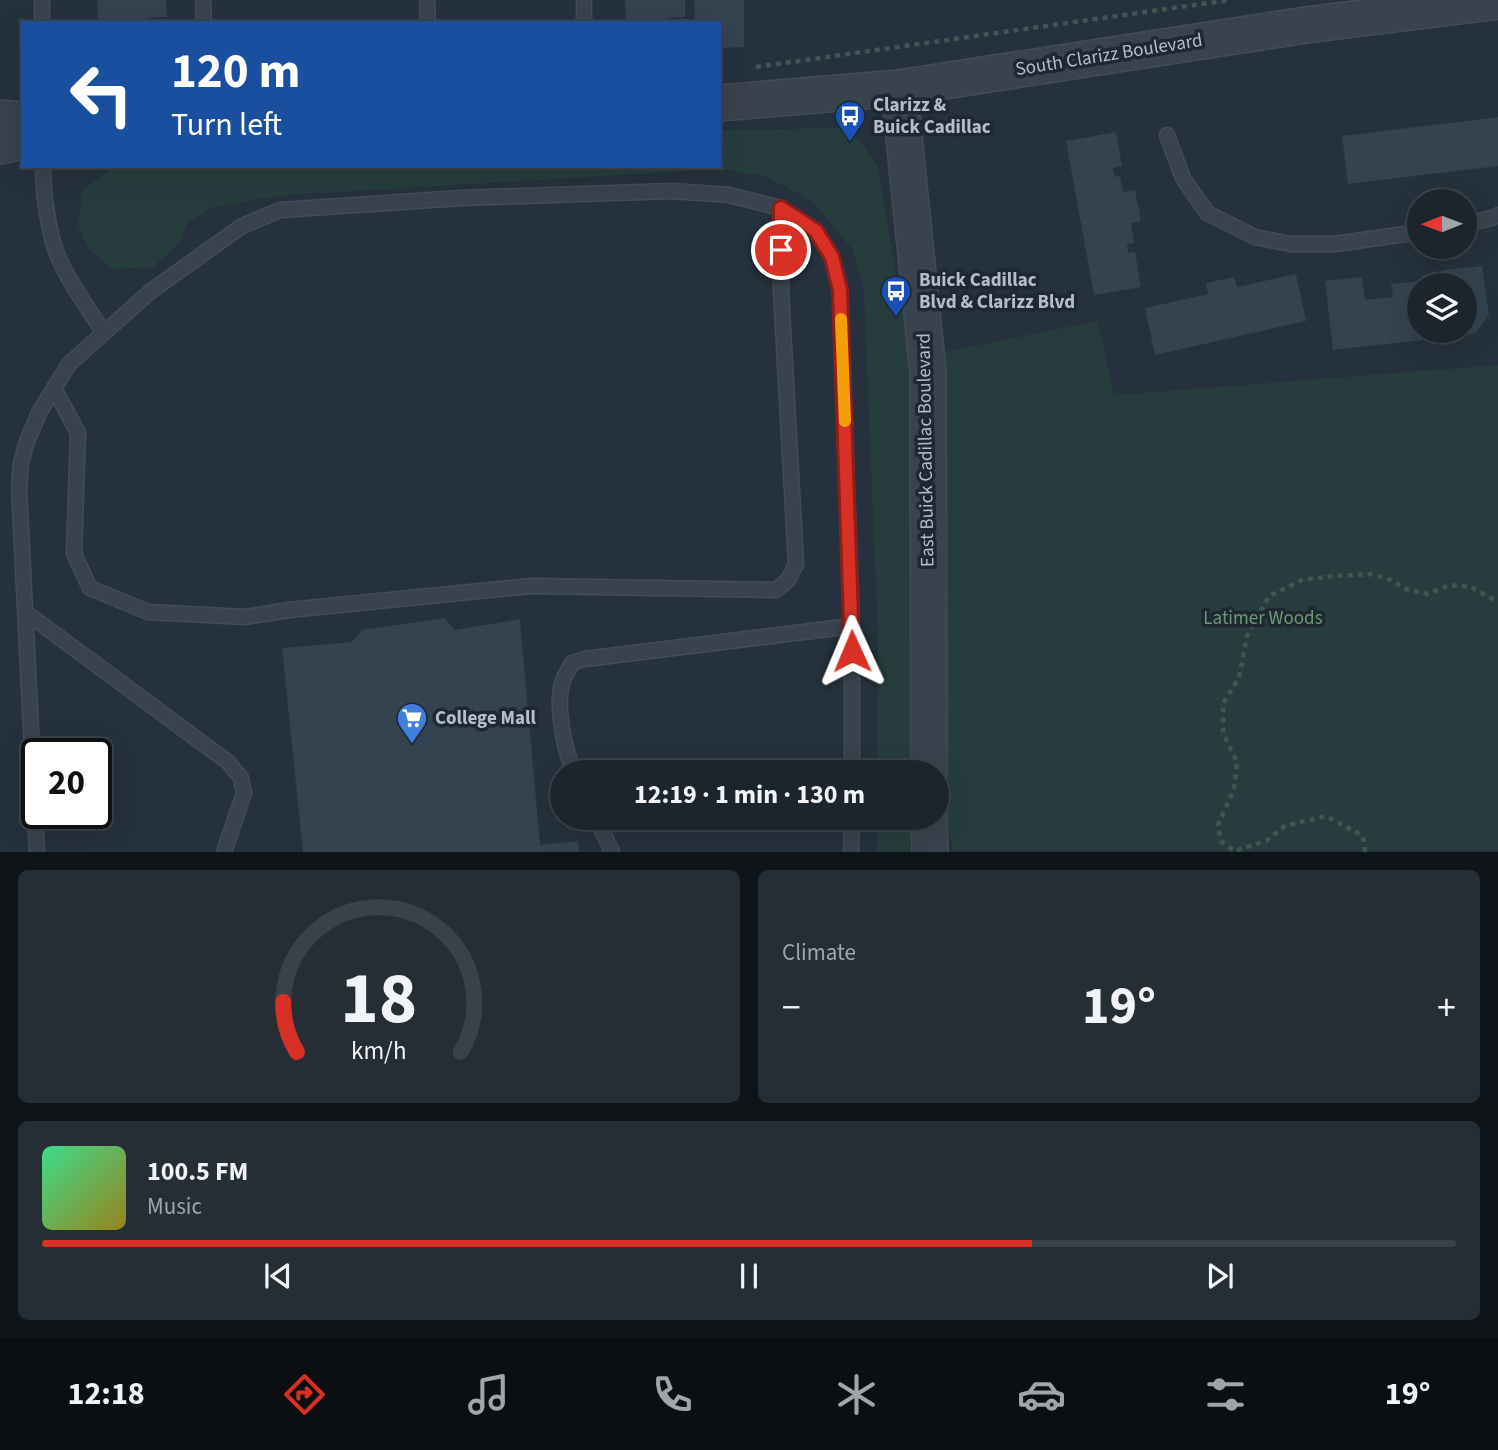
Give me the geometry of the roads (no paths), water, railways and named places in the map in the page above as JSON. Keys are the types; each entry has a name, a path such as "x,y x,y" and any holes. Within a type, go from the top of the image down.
{"street":[{"name":"South Clarizz Boulevard","path":"721,103 899,88 1306,25 1498,1"},
{"name":"East Buick Cadillac Boulevard","path":"899,88 928,372 929,760"},
{"path":"0,118 21,123"},
{"path":"0,146 21,141"},
{"path":"929,830 930,852"}],"lane":[{"path":"42,0 42,21"},
{"path":"203,0 204,21"},
{"path":"428,0 428,21"},
{"path":"584,0 584,21"},
{"path":"1167,135 1183,178 1207,213 1255,237 1292,244 1335,244 1407,234"},
{"path":"43,168 53,242 66,271 103,332"},
{"path":"37,852 19,487 21,463 27,441 40,411 69,364 103,332 151,290 242,226 280,210 461,198 672,191 729,195 781,208 816,231 832,257 840,290 852,626 852,760"},
{"path":"54,388 78,433 74,554 90,588 148,612 245,617 289,610 531,586 776,590 789,580 796,564 781,292 781,208"},
{"path":"1477,221 1498,215"},
{"path":"25,612 228,762 241,778 244,793 224,852"},
{"path":"571,760 560,709 563,680 572,663 585,659 852,626"},
{"path":"602,830 612,852"},
{"path":"851,852 852,830"}],"place":[{"name":"Clarizz & Buick Cadillac","path":"850,143"},
{"name":"Buick Cadillac Blvd & Clarizz Blvd","path":"896,318"},
{"name":"College Mall","path":"412,745"}],"park label":[{"name":"Latimer Woods","path":"1263,618"}]}
